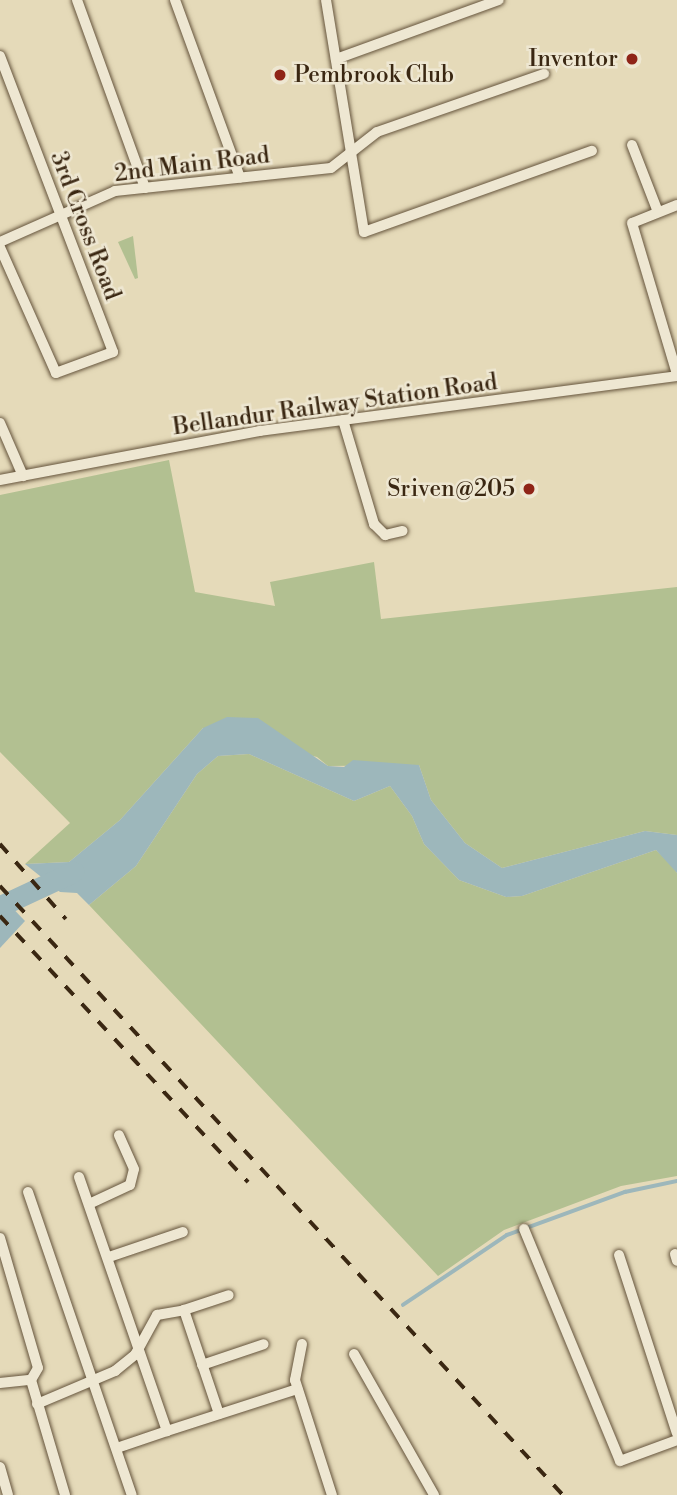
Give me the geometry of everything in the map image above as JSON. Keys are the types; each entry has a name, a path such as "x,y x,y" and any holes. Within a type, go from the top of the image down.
{"street":[{"path":"77,0 145,188"},
{"path":"175,0 240,178"},
{"path":"326,0 364,232 592,151"},
{"path":"336,59 499,0"},
{"name":"3rd Cross Road","path":"0,56 113,352 56,373 0,244"},
{"name":"2nd Main Road","path":"0,244 60,212 116,191 331,168 377,132 544,74"},
{"path":"632,145 658,212"},
{"path":"677,205 632,223 677,375"},
{"name":"Bellandur Railway Station Road","path":"0,480 198,442 677,375"},
{"path":"343,420 374,524 385,535 403,531"},
{"path":"0,424 23,476"},
{"path":"89,1204 130,1185 134,1169 120,1135"},
{"path":"79,1177 167,1431"},
{"path":"28,1192 132,1495"},
{"path":"524,1229 620,1461 677,1440"},
{"path":"109,1258 183,1232"},
{"path":"0,1238 38,1368 31,1380 65,1495"},
{"path":"619,1255 677,1433"},
{"path":"37,1404 93,1383 115,1371 139,1348 157,1315 229,1296"},
{"path":"184,1310 219,1414"},
{"path":"202,1365 264,1344"},
{"path":"302,1344 297,1389 332,1495"},
{"path":"354,1354 434,1495"},
{"path":"0,1383 31,1380"},
{"path":"117,1448 297,1389"},
{"path":"0,1467 8,1495"}],"green space":[{"path":"133,236 138,278 135,279 118,242"},
{"path":"169,460 195,592 275,606 270,582 374,562 381,619 677,587 677,835 645,831 502,868 465,843 431,800 419,765 328,766 317,757 203,728 120,820 69,862 25,864 70,823 0,752 0,495"},
{"path":"249,754 354,801 390,786 412,816 424,844 459,880 506,897 522,896 656,850 672,865 677,873 677,1176 621,1186 504,1230 438,1276 89,905 136,866 197,774 218,756"}],"water":[{"path":"227,717 258,718 328,766 344,767 353,760 419,765 431,800 465,843 502,868 645,831 677,835 677,873 656,850 522,896 506,897 459,880 424,844 412,816 390,786 354,801 249,754 218,756 197,774 136,866 89,905 77,893 60,892 25,864 69,862 120,820 203,728"},
{"path":"0,895 25,921 0,948"}],"waterway":[{"path":"0,906 73,872"},
{"path":"403,1305 507,1235 625,1192 677,1181"}],"railway":[{"path":"0,844 66,919"},
{"path":"0,886 563,1495"},
{"path":"0,916 248,1182"}],"place":[{"name":"Inventor","path":"632,59"},
{"name":"Pembrook Club","path":"280,75"},
{"name":"Sriven@205","path":"529,489"}]}
